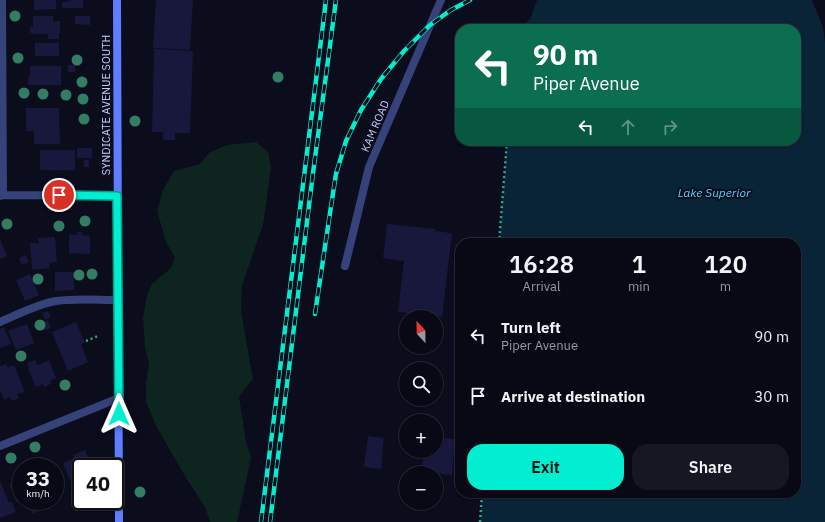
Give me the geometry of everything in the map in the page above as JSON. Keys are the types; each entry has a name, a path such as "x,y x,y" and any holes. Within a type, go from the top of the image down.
{"street":[{"path":"2,0 1,196 117,196"},
{"name":"SYNDICATE AVENUE SOUTH","path":"117,0 119,522"},
{"name":"KAM ROAD","path":"345,266 369,167 441,0"},
{"path":"0,322 42,304 55,301 118,300"},
{"path":"0,446 119,398"}],"path":[{"path":"500,238 507,146"},
{"path":"86,341 98,336"},
{"path":"480,522 482,498"}],"green space":[{"path":"256,142 268,152 271,168 263,225 242,285 241,311 253,379 239,396 246,442 251,458 237,522 210,522 205,507 156,426 146,401 146,383 149,364 145,347 143,318 147,295 152,284 171,268 175,258 166,242 157,211 163,190 174,171 200,164 209,153 227,145"}],"water":[{"name":"Lake Superior","path":"537,0 812,0 823,27 825,43 825,522 480,522 482,498 801,498 801,238 499,238 507,146 801,146 801,24 524,24 530,19"}],"building":[{"path":"34,0 56,0 56,9 34,10"},
{"path":"70,0 83,0 83,8 62,8 62,2"},
{"path":"156,0 193,0 190,50 153,48"},
{"path":"33,16 53,16 53,21 60,21 59,39 48,39 48,34 30,33 30,27 33,27"},
{"path":"75,16 90,16 90,25 75,24"},
{"path":"35,43 59,43 59,56 35,56"},
{"path":"154,49 193,51 190,133 175,133 175,140 163,140 163,132 152,132"},
{"path":"68,65 75,65 75,72 68,72"},
{"path":"30,66 61,66 61,85 28,85"},
{"path":"26,108 59,108 60,144 34,144 34,131 26,131"},
{"path":"77,148 92,148 92,158 77,158"},
{"path":"40,150 75,150 75,170 40,170"},
{"path":"84,159 89,160 89,167 84,167"},
{"path":"387,224 435,229 435,231 452,233 443,310 399,310 398,312 404,261 383,258"},
{"path":"77,232 82,232 82,235 90,236 90,254 69,253 69,235 77,235"},
{"path":"55,237 57,262 49,263 50,268 32,270 30,243 39,243 38,238"},
{"path":"0,239 7,256 0,259"},
{"path":"26,255 29,262 22,265 19,258"},
{"path":"55,272 74,272 74,290 55,291"},
{"path":"30,274 39,295 25,301 16,280"},
{"path":"48,311 51,317 45,320 42,313"},
{"path":"48,320 51,328 44,331 41,323"},
{"path":"76,322 85,343 81,344 88,362 68,371 52,332"},
{"path":"27,324 34,343 16,350 8,331"},
{"path":"4,327 11,344 0,348 0,329"},
{"path":"35,360 38,365 49,360 56,378 50,381 51,384 44,387 43,384 36,387 27,363"},
{"path":"6,364 8,368 14,365 25,392 17,394 19,398 12,401 10,397 4,400 0,390 0,366"},
{"path":"368,436 384,438 381,469 364,467"},
{"path":"443,438 455,439 452,475 443,474 443,466 423,466 423,458 443,458"},
{"path":"85,450 88,458 74,458 73,455"},
{"path":"72,459 72,479 70,480 64,463"},
{"path":"1,483 9,503 12,502 12,510 15,510 16,512 0,518"},
{"path":"12,483 12,491 9,484"},
{"path":"30,510 41,510 32,514"}],"railway":[{"path":"261,522 326,0"},
{"path":"270,522 336,0"},
{"path":"315,314 336,174 346,141 361,110 381,79 404,51 430,25 451,10 470,0"}],"route":[{"path":"59,195 117,196 119,414"}]}
